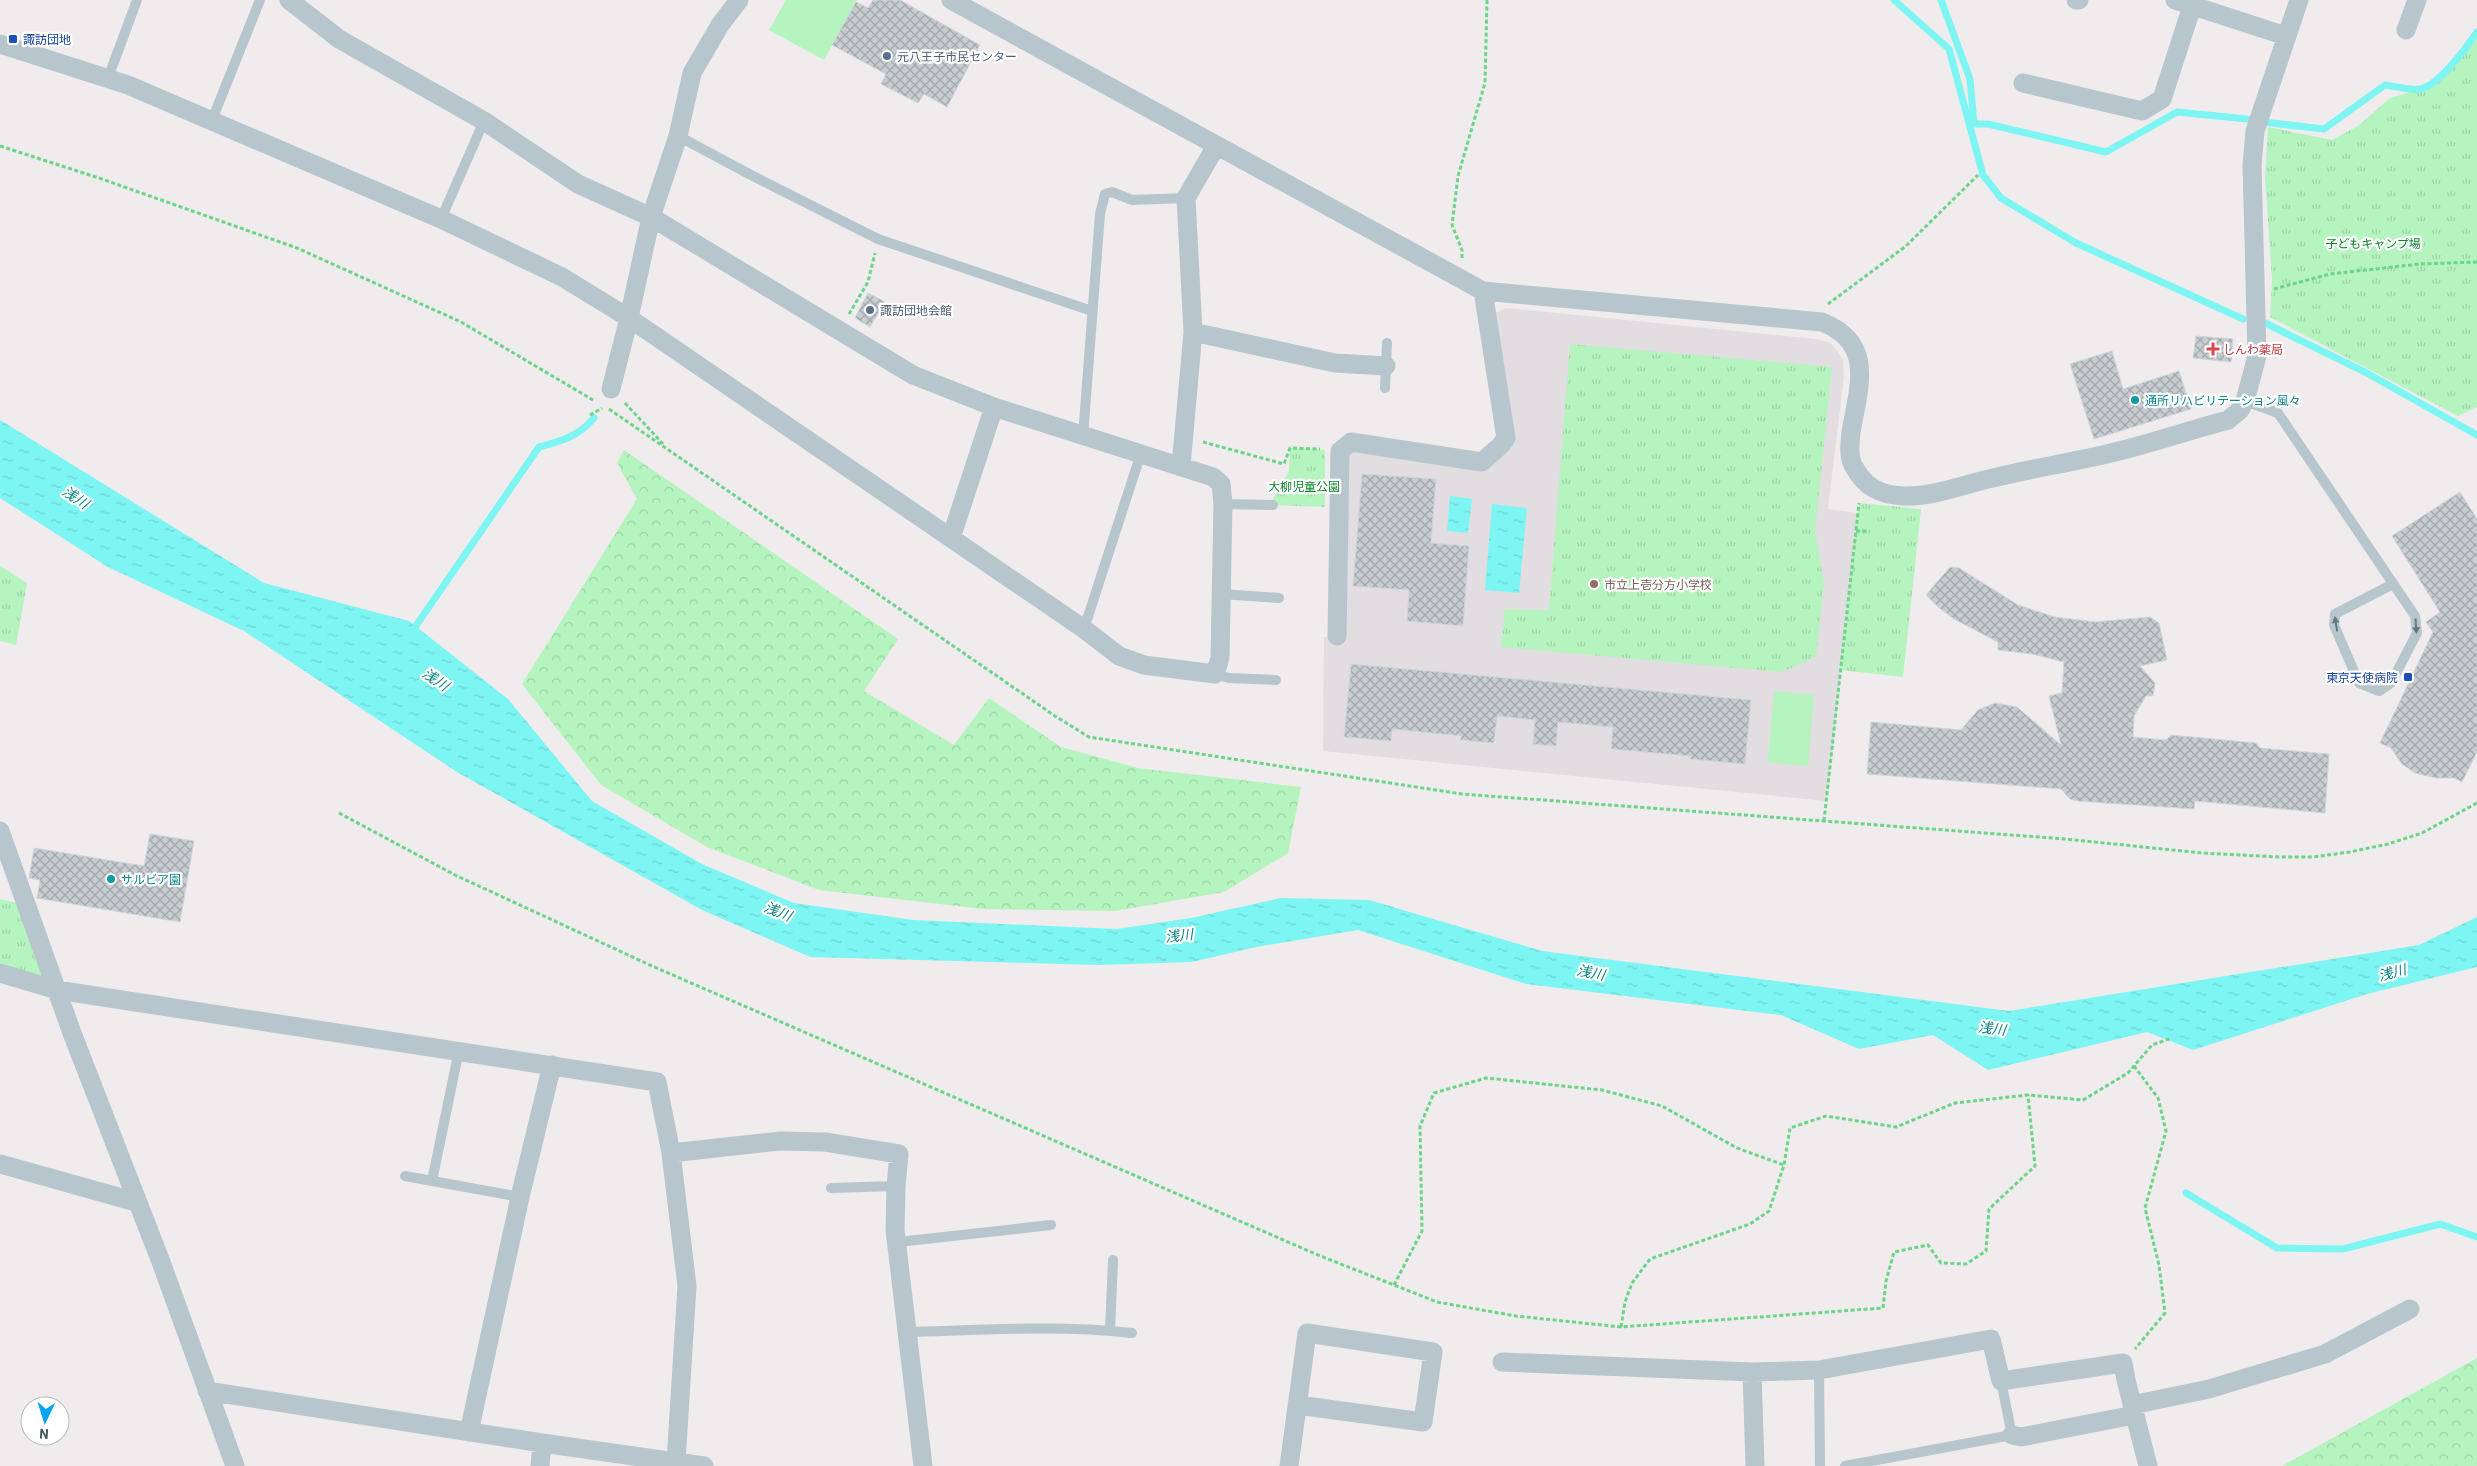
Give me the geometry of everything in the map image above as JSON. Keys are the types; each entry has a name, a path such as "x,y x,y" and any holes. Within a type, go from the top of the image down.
{"street":[{"path":"0,44 108,78 212,120 441,218 562,277 630,318 1084,629 1119,656 1136,662 1215,674 1220,658 1223,504 1221,484 1213,477 1083,436 913,376 651,217 578,184 484,121 339,39 290,0"},
{"path":"611,389 630,318 651,217 678,136 692,73 720,25 739,0"},
{"path":"951,0 1483,291 1822,322 1847,335 1858,357 1859,375 1850,442 1851,463 1861,480 1869,488 1883,493 1905,496 1920,495 2116,452 2228,420 2240,410 2245,401 2257,356 2252,165 2255,131 2299,0"},
{"path":"2406,30 2417,0"},
{"path":"2023,83 2142,111 2162,99 2187,2 2286,36"},
{"path":"1180,466 1193,332 1186,198 1216,146"},
{"path":"1337,636 1340,451 1351,442 1482,462 1506,438 1483,291"},
{"path":"1193,332 1335,363 1386,366"},
{"path":"951,538 994,406"},
{"path":"0,832 136,1202 161,1262 235,1466"},
{"path":"0,973 57,990 459,1050 657,1082 671,1153 687,1286 676,1462"},
{"path":"469,1432 520,1197 552,1065"},
{"path":"671,1153 780,1141 824,1142 900,1154 896,1186 895,1230 898,1242 901,1287 923,1466"},
{"path":"0,1164 136,1202"},
{"path":"2012,1435 2021,1437 2133,1410 2325,1354 2410,1309"},
{"path":"1289,1466 1307,1333 1433,1352 1423,1422 1298,1405"},
{"path":"1502,1362 1752,1372 1819,1370 1991,1339 2001,1381 2123,1363 2148,1466"},
{"path":"1752,1372 1755,1466"},
{"path":"207,1391 704,1466"},
{"path":"540,1466 542,1443"}],"lane":[{"path":"108,78 137,0"},
{"path":"212,120 260,0"},
{"path":"441,218 484,121"},
{"path":"678,136 878,239 1092,311"},
{"path":"1083,436 1100,214 1104,194 1112,192 1132,200 1186,198"},
{"path":"1385,388 1387,343"},
{"path":"2245,401 2278,414 2415,616 2417,633 2391,683 2379,691 2359,683 2334,625 2335,614 2393,584"},
{"path":"1084,629 1141,453"},
{"path":"1223,504 1273,506"},
{"path":"1222,594 1279,598"},
{"path":"1215,674 1229,678 1276,680"},
{"path":"432,1181 459,1050"},
{"path":"405,1176 520,1197"},
{"path":"831,1188 896,1186"},
{"path":"898,1242 1051,1226"},
{"path":"1110,1331 1114,1260"},
{"path":"908,1332 1024,1329 1132,1333"},
{"path":"1819,1370 1820,1466"},
{"path":"1845,1466 2012,1435 2001,1381"}],"path":[{"path":"1463,263 1462,250 1452,225 1458,176 1485,83 1487,0"},
{"path":"1810,321 1816,312 1906,246 1978,175"},
{"path":"839,332 868,282 878,239"},
{"path":"2256,294 2330,274 2420,264 2477,262"},
{"path":"611,389 668,450"},
{"path":"1184,437 1284,464 1290,448 1340,451"},
{"path":"1824,821 1859,503 1869,488"},
{"path":"1856,531 1866,531"},
{"path":"339,813 455,875 652,966 1318,1255 1437,1302 1516,1316 1621,1327 1883,1308 1886,1280 1894,1252 1928,1245 1941,1263 1966,1264 1986,1251 1989,1209 2035,1166 2028,1095"},
{"path":"1621,1327 1625,1302 1632,1283 1650,1259 1750,1224 1769,1211 1784,1165 1790,1128 1826,1116 1896,1127 1955,1103 2028,1095 2083,1100 2128,1073 2152,1045 2172,1038"},
{"path":"2123,1363 2165,1313 2159,1264 2145,1208 2166,1131 2158,1098 2134,1066"},
{"path":"1394,1285 1422,1231 1420,1126 1434,1093 1486,1078 1602,1090 1662,1106 1737,1148 1784,1165"}],"shaded area":[{"name":"市立上壱分方小学校","path":"1506,308 1816,339 1829,342 1836,349 1843,360 1844,375 1828,509 1858,513 1827,801 1323,751 1324,637 1336,636 1340,451 1351,442 1482,462 1501,445 1485,311 1498,312"}],"green space":[{"path":"786,0 857,0 824,60 769,30"},
{"name":"子どもキャンプ場","path":"2477,32 2477,407 2458,416 2270,317 2272,280 2265,177 2268,127 2332,140 2358,126 2390,98 2420,89 2445,73 2463,53"},
{"path":"1570,344 1832,367 1815,531 1824,584 1816,657 1782,672 1501,647 1505,609 1549,610"},
{"name":"大柳児童公園","path":"1290,448 1325,450 1325,507 1273,505 1273,499 1289,471"},
{"path":"624,450 898,639 864,691 954,745 989,698 1061,747 1138,768 1301,787 1288,853 1224,892 1115,911 983,909 819,890 707,847 601,785 522,684 637,499 617,463"},
{"path":"1859,503 1921,509 1903,677 1841,670"},
{"path":"0,566 27,583 16,645 0,641"},
{"path":"1774,691 1814,695 1808,766 1768,762"},
{"path":"0,899 26,905 57,990 0,973"},
{"path":"2477,1358 2477,1466 2282,1466"}],"water":[{"name":"浅川","path":"0,420 264,583 409,621 508,699 592,801 702,864 794,903 913,920 1117,929 1191,918 1281,898 1369,900 1542,951 2009,1011 2419,945 2477,917 2477,967 2367,994 2193,1050 2147,1032 1988,1070 1933,1035 1859,1049 1781,1015 1526,984 1358,930 1256,947 1192,962 1099,965 810,957 702,910 457,772 244,631 108,567 0,498"},
{"path":"1450,496 1472,499 1468,533 1447,531"},
{"path":"1492,504 1527,508 1519,593 1485,590"}],"building":[{"path":"873,0 900,0 980,45 947,107 924,94 918,103 881,84 886,74 832,45 856,2 868,8"},
{"name":"諏訪団地会館","path":"868,293 885,302 870,327 855,318"},
{"name":"しんわ薬局","path":"2196,336 2233,339 2231,362 2193,358"},
{"name":"通所リハビリテーション風々","path":"2112,351 2123,389 2179,371 2191,409 2094,439 2070,364"},
{"path":"1362,474 1436,479 1431,543 1469,546 1463,626 1407,621 1409,590 1353,586"},
{"path":"2460,492 2477,519 2477,752 2462,782 2454,778 2436,778 2415,773 2402,764 2391,748 2380,743 2433,632 2426,622 2440,612 2392,536"},
{"path":"1950,567 1959,568 2018,605 2055,617 2095,622 2150,617 2159,623 2167,660 2140,666 2155,683 2153,696 2146,696 2134,716 2133,737 2166,740 2171,735 2256,743 2260,748 2329,754 2325,813 2195,801 2194,809 2077,801 2070,799 2061,789 1867,774 1871,722 1961,730 1978,710 1995,703 2017,707 2061,745 2049,696 2062,693 2064,662 2032,654 1998,650 1998,642 1954,619 1938,607 1926,595"},
{"path":"1351,664 1751,700 1745,764 1690,759 1690,756 1611,749 1613,727 1558,722 1556,746 1533,744 1535,720 1497,716 1494,743 1460,740 1462,736 1392,729 1391,741 1344,737"},
{"name":"サルビア園","path":"150,834 194,841 180,922 37,898 40,880 29,878 34,848 144,866"}],"waterway":[{"path":"1894,0 1949,49 1983,175 2001,198 2076,243 2243,319"},
{"path":"1941,0 1970,79 1974,124"},
{"path":"2263,122 2324,129 2385,85 2420,89 2435,81 2452,65 2477,32"},
{"path":"1970,124 1988,124 2106,152 2177,112 2247,119"},
{"path":"2263,322 2365,372 2477,435"},
{"path":"411,633 539,447 576,434 594,418"},
{"path":"2186,1193 2277,1248 2343,1249 2440,1224 2477,1237"}],"place":[{"name":"諏訪団地","path":"13,39"},
{"name":"元八王子市民センター","path":"887,56"},
{"name":"諏訪団地会館","path":"870,310"},
{"name":"しんわ薬局","path":"2213,349"},
{"name":"通所リハビリテーション風々","path":"2135,400"},
{"name":"市立上壱分方小学校","path":"1594,584"},
{"name":"東京天使病院","path":"2408,677"},
{"name":"サルビア園","path":"111,879"}]}
